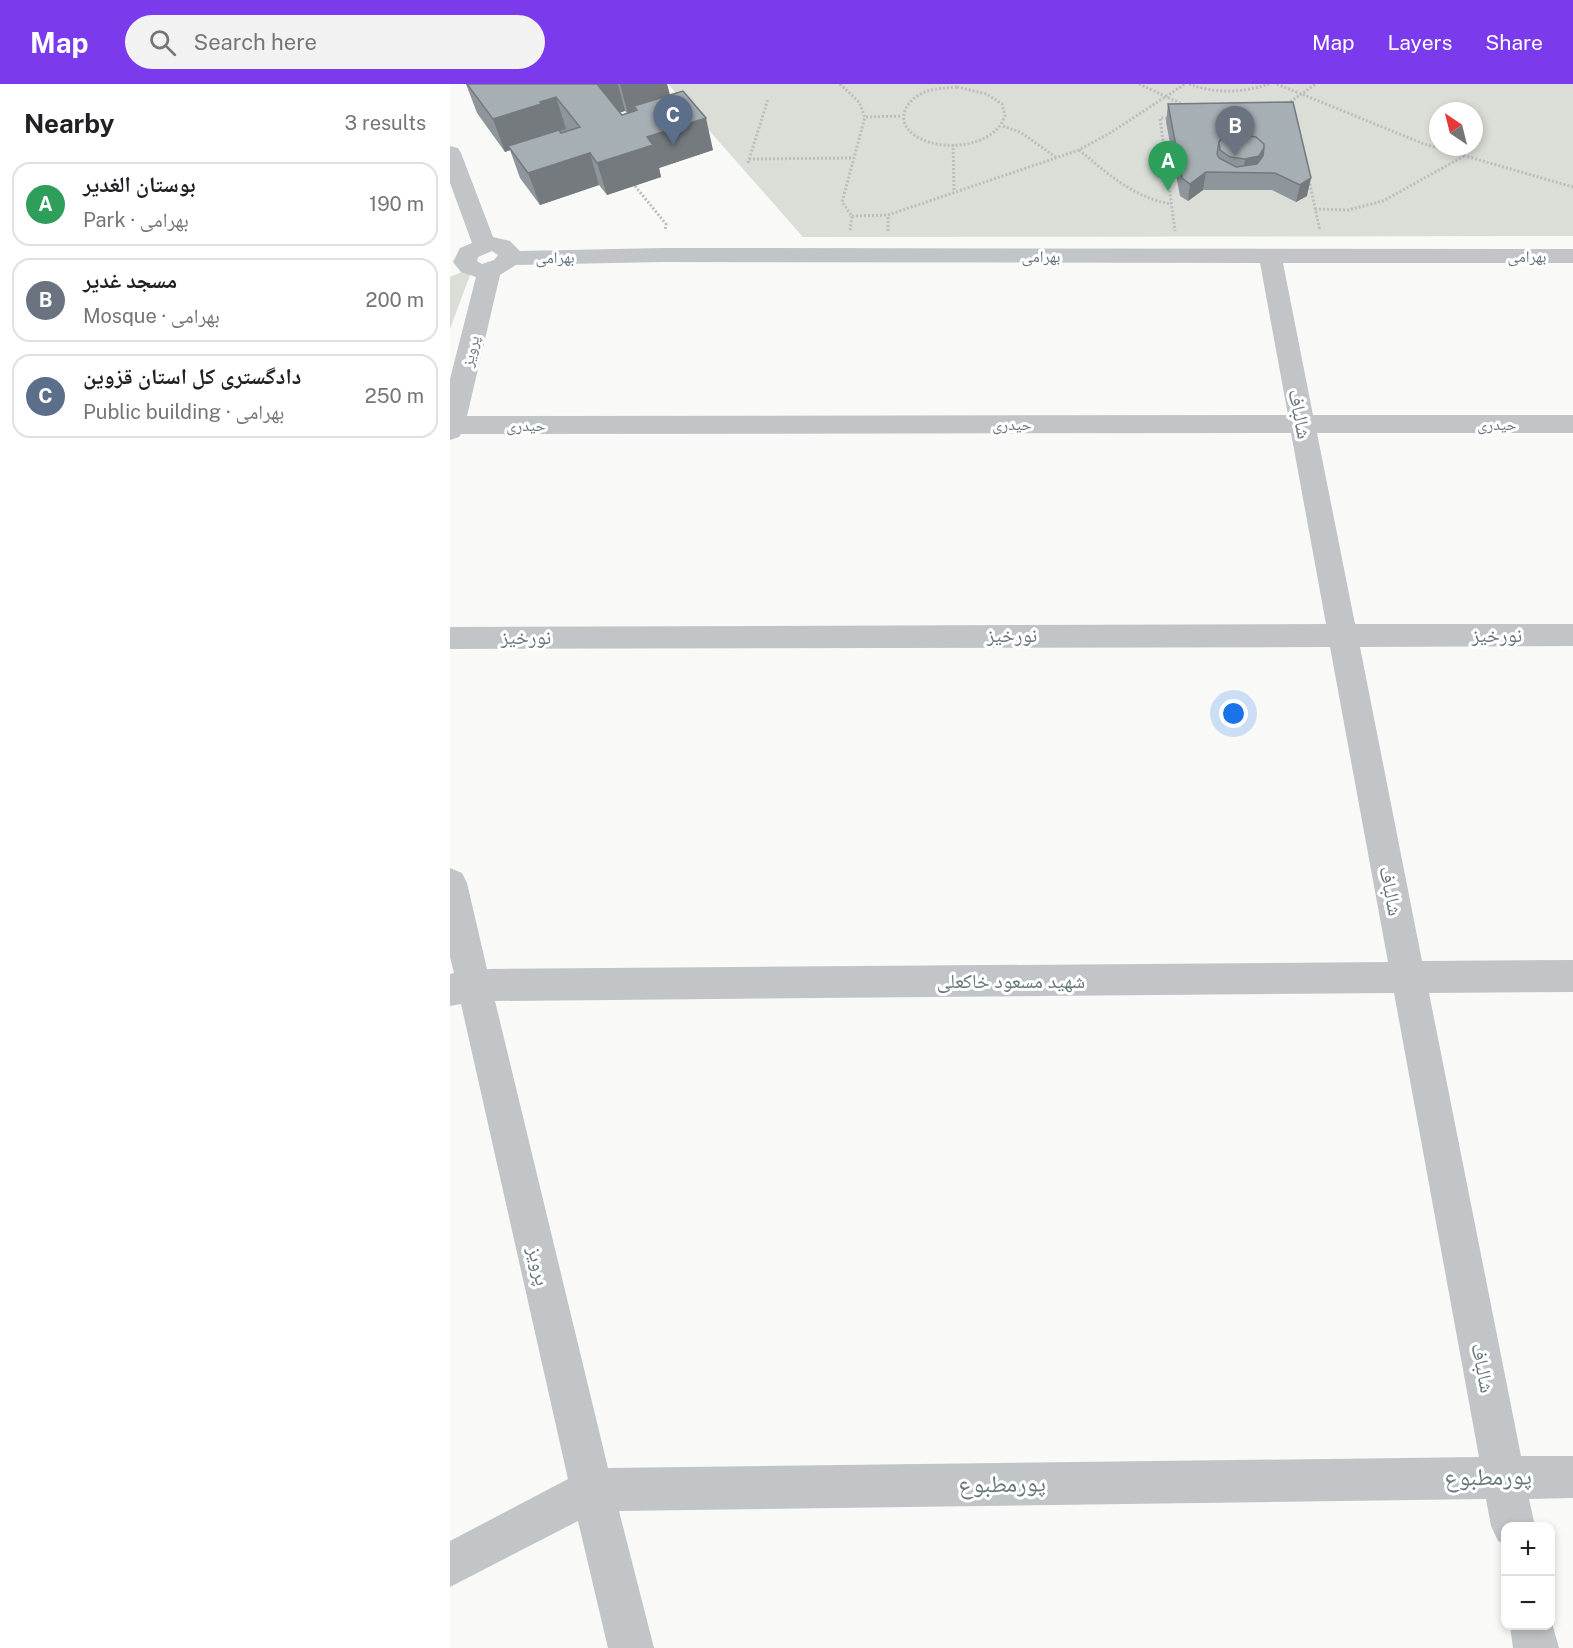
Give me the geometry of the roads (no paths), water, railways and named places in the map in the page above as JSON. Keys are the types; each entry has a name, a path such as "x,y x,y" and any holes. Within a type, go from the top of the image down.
{"street":[{"path":"450,153 467,255 465,262 474,270 489,271 502,266 510,258 510,252 502,246 467,255"},
{"name":"بهرامی","path":"510,258 662,255 1573,256"},
{"name":"شالباف","path":"1270,256 1512,1522"},
{"name":"پرویز","path":"451,427 461,341 489,271"},
{"name":"حیدری","path":"451,427 1573,424"},
{"name":"نورخیز","path":"450,638 1573,635"},
{"name":"پرویز","path":"450,883 462,988 631,1648"},
{"name":"شهید مسعود خاکعلی","path":"462,988 1573,976"},
{"name":"پورمطبوع","path":"450,1565 592,1490 1573,1477"},
{"path":"1533,1630 1536,1648"}],"place":[{"name":"دادگستری کل استان قزوین","path":"673,145"},
{"name":"مسجد غدیر","path":"1235,156"},
{"name":"بوستان الغدیر","path":"1168,191"}]}
